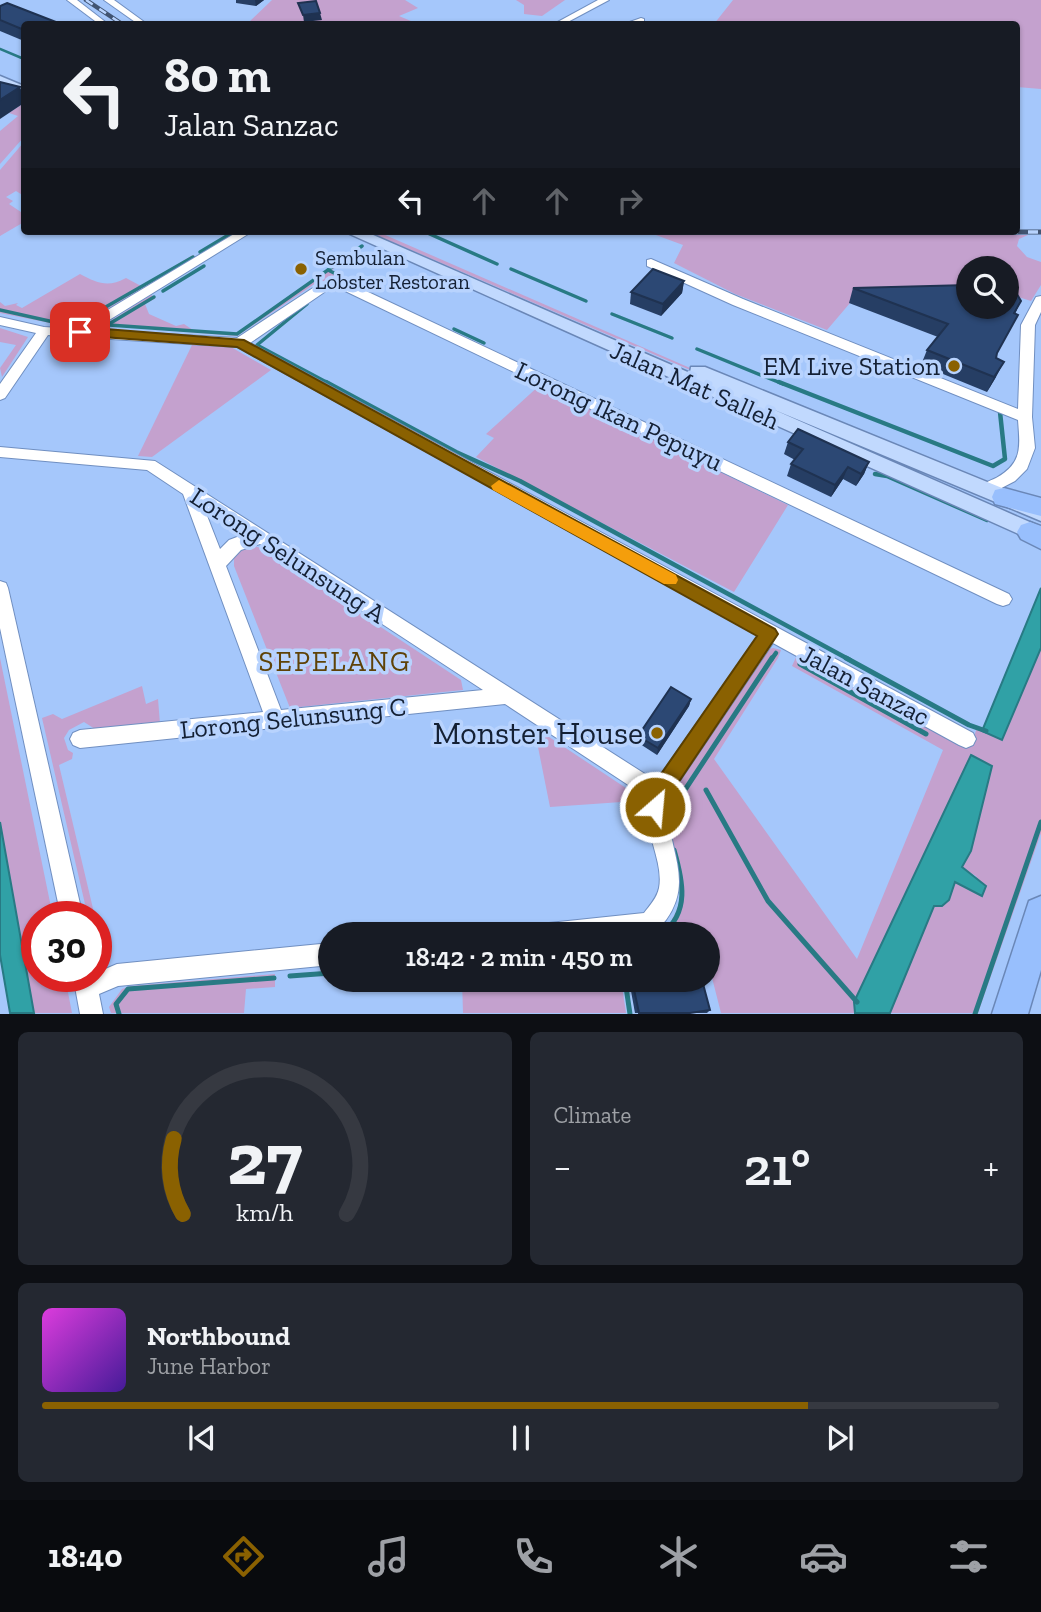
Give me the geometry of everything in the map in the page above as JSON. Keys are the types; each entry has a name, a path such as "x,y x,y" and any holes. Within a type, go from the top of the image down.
{"highway":[{"path":"995,494 1041,507"},
{"path":"1010,1013 1041,913"}],"main road":[{"path":"0,67 21,76"},
{"path":"0,80 21,90"},
{"name":"Jalan Mat Salleh","path":"360,235 1038,530"},
{"name":"Jalan Mat Salleh","path":"388,235 806,417 995,494 1038,530"}],"street":[{"path":"71,0 99,21"},
{"path":"564,21 605,0"},
{"path":"101,21 116,9 111,2"},
{"path":"111,2 140,21"},
{"path":"80,332 240,235"},
{"path":"651,262 738,302 1025,417"},
{"name":"Lorong Ikan Pepuyu","path":"240,343 323,287 335,284 345,286 1003,600"},
{"path":"995,494 1022,465 1028,449 1025,417 1028,325 1041,300"},
{"name":"Jalan Sanzac","path":"0,321 44,331 240,343 769,634 966,739"},
{"path":"0,395 44,331"},
{"name":"Lorong Selunsung A","path":"0,452 150,465 659,794"},
{"path":"190,492 276,721"},
{"path":"218,564 228,548 244,539 260,538"},
{"path":"0,588 68,901"},
{"path":"651,922 664,908 672,890 657,828 655,807 659,794 769,634"},
{"name":"Lorong Selunsung C","path":"80,739 506,696"},
{"path":"112,976 318,955"},
{"path":"88,992 92,1013"}],"shaded area":[{"path":"272,0 405,0 418,8 399,16 411,21 250,21"},
{"path":"516,0 565,0 542,16 524,14 524,5"},
{"path":"733,0 1041,0 1041,89 1020,87 1020,21 716,21"},
{"path":"21,105 21,140 0,164 0,131 18,116 9,113"},
{"path":"21,146 21,194 16,191 6,197 13,201 9,204 21,212 21,224 0,236 0,170"},
{"path":"376,235 385,235 1041,521"},
{"path":"656,235 1028,235 1019,239 1017,246 1027,257 1041,262 1041,285 1031,301 1019,297 1019,256 956,256 956,293 856,296 827,330 735,294 674,263 683,245"},
{"path":"364,246 332,270 338,274 333,279 316,283 237,336 104,325 151,295 156,298 145,304 149,314 176,326 184,324 193,330 237,333"},
{"path":"193,255 196,257 80,325 60,325 0,313 0,302 5,306 18,303 16,305 22,308 80,274 103,283 114,283 126,278 141,286"},
{"path":"0,328 28,337 2,377 0,368 16,345 0,342"},
{"path":"192,345 231,347 271,370 152,457 138,456"},
{"path":"541,384 788,505 734,592 476,457 494,438 486,434"},
{"path":"250,545 261,548 461,680 463,690 290,708 234,566 234,555"},
{"path":"1041,588 1041,648 1002,740 982,731"},
{"path":"1041,648 1041,833 978,1013 890,1013 934,906 955,882 983,895 976,876 962,868 971,851 861,990 854,1002 855,1013 721,1013 716,992 720,992 720,922 675,922 672,919 680,895 664,816 669,796 766,650 781,650 714,759 857,959 943,750 792,666 798,653 970,747 977,728 1002,740"},
{"path":"0,658 50,901 21,901 21,940 0,822"},
{"path":"142,686 146,704 158,699 160,724 95,729 84,722 69,730 64,738 68,750 73,753 72,759 59,765 91,901 84,901 42,718 53,714 62,719"},
{"path":"534,727 635,794 636,801 550,807"},
{"path":"971,755 992,766 971,851 962,867 986,886 982,896 955,882 949,900 942,906 934,906 890,1013 855,1013 854,1002"},
{"path":"0,822 21,940 21,992 30,992 34,1013 10,1013 0,955"},
{"path":"275,974 275,987 246,989 244,1013 111,1013 109,1007 122,989 130,986"},
{"path":"30,992 68,992 72,1013 34,1013"},
{"path":"462,992 623,992 626,1013 463,1013"}],"building":[{"path":"316,1 320,13 303,15 298,3"},
{"path":"7,3 53,21 21,21 21,29 0,20 0,6"},
{"path":"0,82 20,87 0,100"},
{"path":"653,269 684,281 663,304 631,292"},
{"path":"956,285 956,319 1016,319 997,353 996,358 1004,362 994,377 927,350 948,324 853,288"},
{"path":"798,429 869,462 861,474 848,467 835,485 791,464 803,449 788,442"},
{"name":"Monster House","path":"671,687 691,699 658,748 638,736"},
{"path":"635,992 705,992 710,1010 690,1013 639,1013"}],"waterway":[{"path":"0,49 21,58"},
{"path":"200,252 228,235"},
{"path":"432,235 497,264"},
{"path":"109,325 237,334 362,246"},
{"path":"0,310 67,325 76,324 193,257"},
{"path":"163,291 204,266"},
{"path":"511,269 586,301"},
{"path":"328,270 338,275"},
{"path":"109,324 154,297"},
{"path":"307,304 257,345 330,384"},
{"path":"612,314 672,338"},
{"path":"454,329 484,343"},
{"path":"697,349 783,384"},
{"path":"326,382 456,452 520,481 850,660"},
{"path":"779,382 993,466 1005,459 1000,412"},
{"path":"875,474 887,476 987,520"},
{"path":"771,660 776,653"},
{"path":"668,821 669,814 772,658"},
{"path":"846,658 969,725 986,731"},
{"path":"800,664 926,734"},
{"path":"706,790 768,901 857,1002"},
{"path":"975,1014 1041,822"},
{"path":"673,922 682,895 674,850"},
{"path":"290,976 318,974"},
{"path":"119,1014 116,1004 128,989 274,978"},
{"path":"627,992 630,1014"}],"railway":[{"path":"86,0 118,21"},
{"path":"1020,232 1041,232"}],"slow traffic":[{"path":"499,486 670,580"}],"place":[{"name":"Sembulan Lobster Restoran","path":"301,269"},
{"name":"EM Live Station","path":"954,366"},
{"name":"Monster House","path":"657,733"}],"district":[{"name":"SEPELANG","path":"335,661"}],"route":[{"path":"80,332 240,343 769,634 659,794 655,807"}]}
